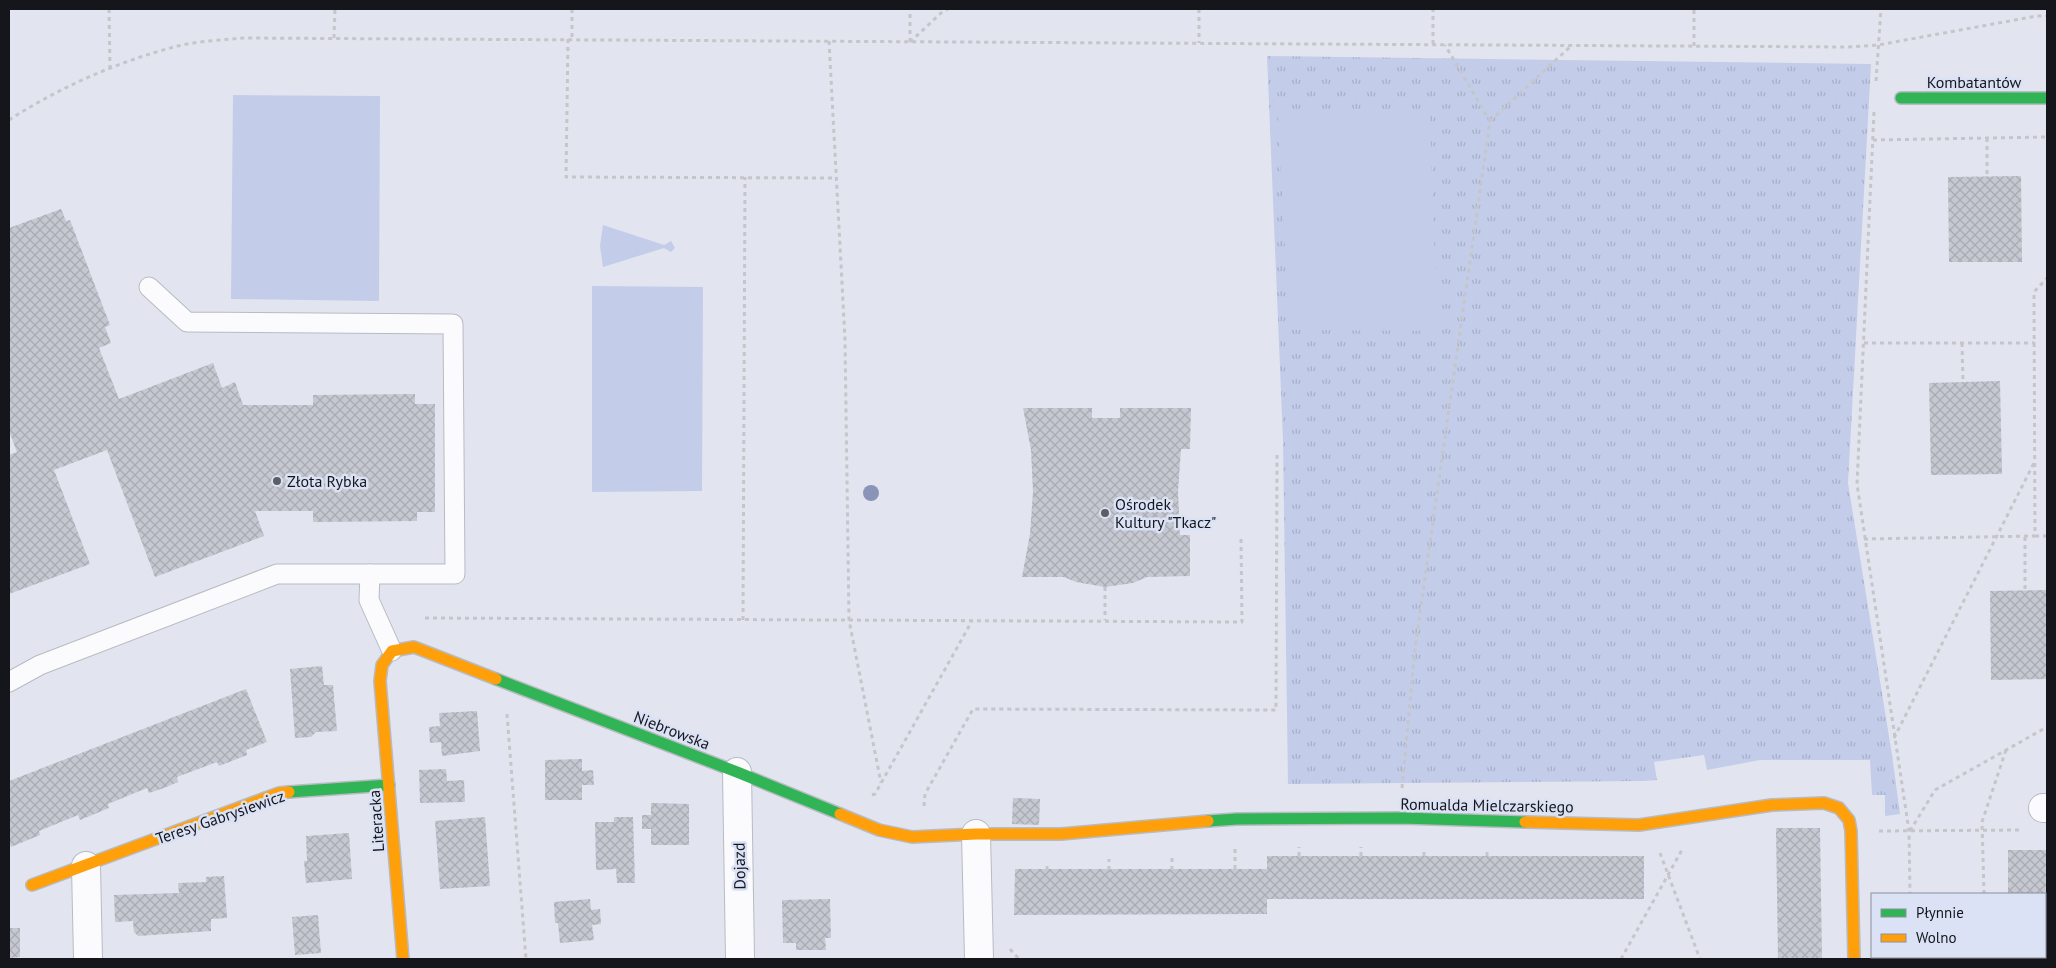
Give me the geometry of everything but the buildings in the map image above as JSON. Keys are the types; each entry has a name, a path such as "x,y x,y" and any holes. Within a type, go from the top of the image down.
{"street":[{"name":"Kombatantów","path":"1901,98 2047,98"},
{"name":"Niebrowska","path":"392,651 414,647 737,772 879,830 912,837 976,834"},
{"name":"Literacka","path":"392,651 382,665 380,681 402,959"},
{"name":"Dojazd","path":"737,772 740,959"},
{"name":"Teresy Gabrysiewicz","path":"32,885 279,793 389,785"},
{"name":"Romualda Mielczarskiego","path":"976,834 1061,834 1237,819 1402,818 1639,825 1772,805 1824,803 1840,808 1849,820 1851,831 1854,959"},
{"path":"976,834 979,959"},
{"path":"86,866 88,959"}],"lane":[{"path":"9,682 40,665 277,574 455,574 453,324 187,322 149,287"},
{"path":"370,574 369,600 379,626 392,651"}],"path":[{"path":"109,9 110,68"},
{"path":"334,38 335,9"},
{"path":"572,9 566,177 836,178"},
{"path":"910,9 910,42"},
{"path":"910,42 941,13 948,9"},
{"path":"1199,9 1199,43"},
{"path":"1432,44 1433,9"},
{"path":"1694,9 1694,46"},
{"path":"1876,83 1881,9"},
{"path":"9,120 34,104 110,68 188,44 243,38 1847,48 1878,45 2037,16 2047,16"},
{"path":"829,41 845,339 849,620 881,782"},
{"path":"1402,818 1402,790 1415,648 1490,121 1445,44"},
{"path":"1490,121 1572,45"},
{"path":"1874,111 1857,484 1909,832 1910,893"},
{"path":"1873,140 2047,137"},
{"path":"1987,138 1987,176"},
{"path":"744,620 745,177"},
{"path":"2035,536 2036,343 2034,292 2047,278"},
{"path":"1962,343 1963,382"},
{"path":"1864,344 2036,343"},
{"path":"925,809 923,802 924,794 973,709 1276,710 1277,454"},
{"path":"1894,738 2035,462"},
{"path":"1864,539 2047,536"},
{"path":"2025,537 2025,590"},
{"path":"379,626 396,618 1242,622 1241,539"},
{"path":"1105,587 1106,620"},
{"path":"866,797 875,794 972,621"},
{"path":"506,684 526,959"},
{"path":"1909,832 1935,790 2047,727"},
{"path":"1984,893 1982,822 2006,750"},
{"path":"1851,831 1982,831 2040,815"},
{"path":"1621,959 1686,842"},
{"path":"1235,845 1235,869"},
{"path":"1172,846 1172,870"},
{"path":"1658,848 1700,959"}],"green space":[{"path":"1267,56 1871,64 1848,483 1900,814 1885,816 1885,795 1872,795 1870,760 1760,760 1707,770 1704,755 1654,762 1657,780 1643,781 1288,784 1283,440"},
{"path":"233,95 380,96 379,301 231,299"},
{"path":"1278,114 1430,116 1437,331 1289,330"},
{"path":"603,225 664,245 671,241 675,248 671,252 664,248 603,267 600,246"},
{"path":"592,286 703,287 702,491 592,492"}],"traffic: fast":[{"path":"1901,98 2047,98"},
{"path":"496,679 840,814"},
{"path":"289,792 389,785"},
{"path":"1208,821 1237,819 1402,818 1525,822"}],"traffic: slow":[{"path":"403,959 380,681 382,665 392,651 414,647 496,679"},
{"path":"32,885 279,793 289,792"},
{"path":"1525,822 1639,825 1772,805 1824,803 1839,808 1849,820 1851,831 1854,959"},
{"path":"840,814 879,830 912,837 976,834 1061,834 1208,821"}],"place":[{"name":"Złota Rybka","path":"277,481"},
{"name":"Ośrodek Kultury \"Tkacz\"","path":"1105,513"}]}
